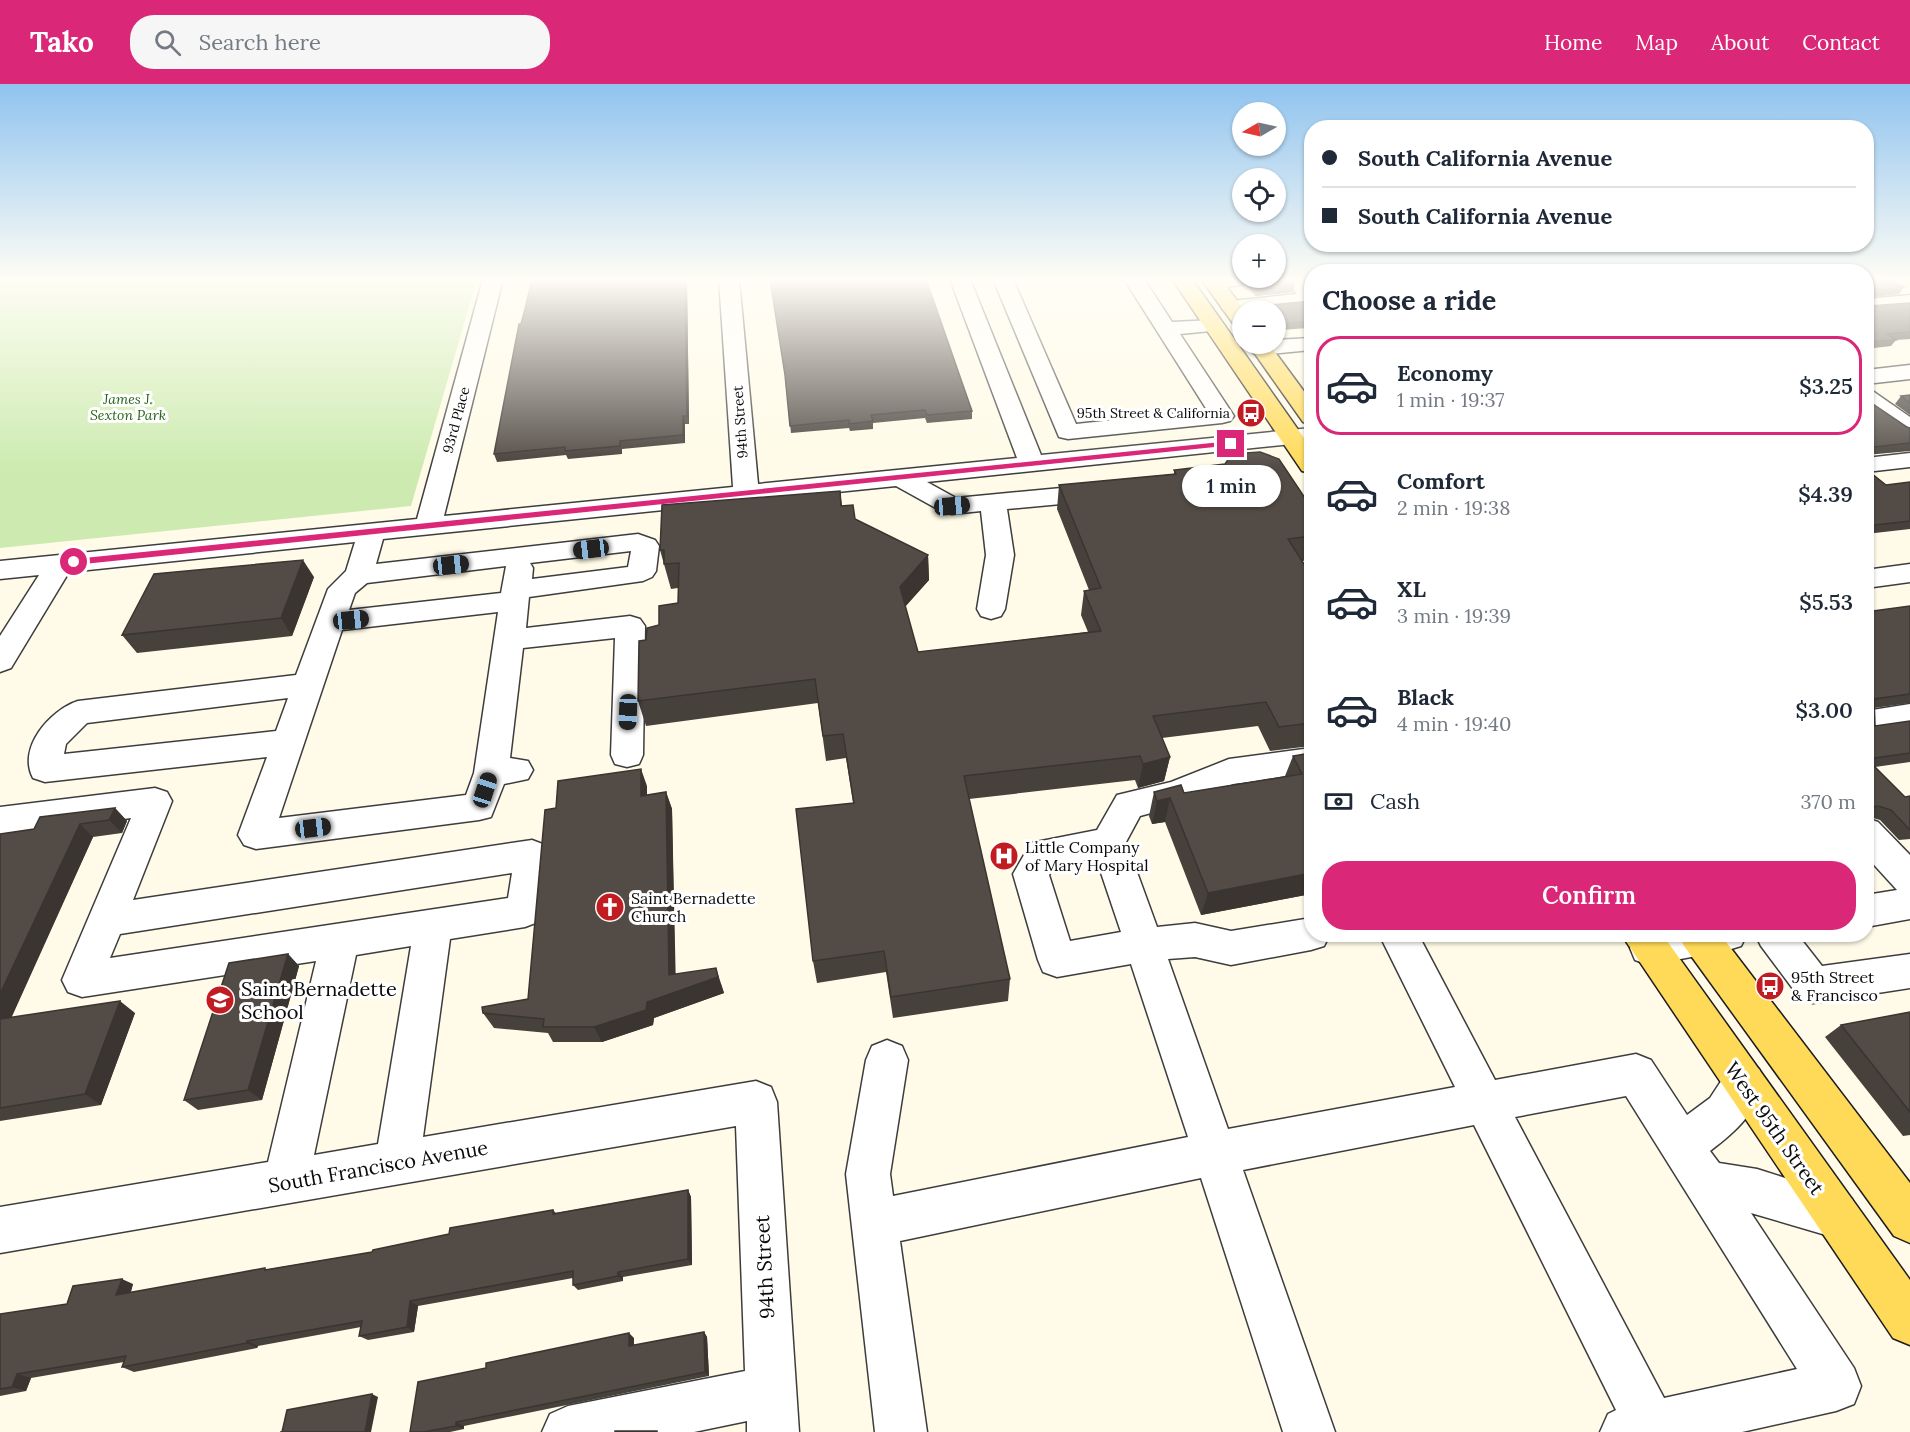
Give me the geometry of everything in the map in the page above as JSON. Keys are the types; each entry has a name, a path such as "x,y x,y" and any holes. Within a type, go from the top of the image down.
{"main road":[{"path":"1227,342 1301,436"},
{"path":"1265,354 1304,407"},
{"name":"West 95th Street","path":"1645,942 1910,1320"},
{"path":"1712,942 1902,1196"}],"street":[{"name":"93rd Place","path":"428,526 476,342"},
{"name":"94th Street","path":"734,342 746,493"},
{"path":"984,342 1032,464"},
{"path":"1030,342 1068,432 1222,416 1174,342"},
{"path":"1286,345 1304,345"},
{"path":"1874,376 1910,372"},
{"path":"1874,403 1910,428"},
{"path":"1124,426 1144,464"},
{"path":"0,570 1032,464 1144,464 1170,450 1301,436"},
{"path":"1874,464 1910,460"},
{"path":"899,477 952,506 1072,495"},
{"path":"991,609 1000,555 993,502"},
{"path":"331,622 515,595 633,575 642,571 645,546 638,543 520,558 359,575 342,589 256,835 479,807 503,771 509,640 515,595 520,558 526,516"},
{"path":"359,575 372,531"},
{"path":"0,661 60,563"},
{"path":"1874,578 1910,573"},
{"path":"509,640 630,626 627,755"},
{"path":"288,742 45,769 50,739 78,713 308,685"},
{"path":"1874,722 1910,716"},
{"path":"1304,762 1229,772 1176,794 1129,804 1108,842 1309,1432"},
{"path":"0,821 155,801 82,980 525,911 532,855 107,920"},
{"path":"1108,842 1044,853 1031,874 1057,960 1144,945 1195,940 1231,948 1304,935"},
{"path":"1874,844 1909,899 1874,909"},
{"path":"397,1163 433,926"},
{"path":"286,1182 340,940"},
{"path":"874,1223 1215,1153 1484,1102 1636,1074 1836,1386 1639,1429 1484,1102 1402,942"},
{"path":"1780,942 1813,985 1910,971"},
{"path":"887,1060 868,1174 901,1432"},
{"path":"1682,1144 1725,1113 1744,1083"},
{"name":"94th Street","path":"756,1102 772,1412"},
{"name":"South Francisco Avenue","path":"0,1230 756,1102"},
{"path":"1706,1184 1757,1191 1836,1215"},
{"path":"568,1432 772,1412"}],"green space":[{"name":"James J. Sexton Park","path":"0,342 459,342 411,506 0,548"}],"building":[{"path":"516,342 686,342 687,416 683,416 683,435 620,441 620,446 565,451 565,447 494,454"},
{"path":"780,342 948,342 972,411 927,415 925,410 871,415 873,421 849,424 849,420 790,426"},
{"path":"1910,395 1910,403 1901,396"},
{"path":"1874,405 1910,428 1910,443 1874,447"},
{"path":"1260,452 1279,459 1304,496 1304,537 1288,539 1304,564 1304,724 1279,727 1266,702 1153,716 1170,757 1143,764 1140,756 964,776 1010,979 891,997 884,951 813,961 796,809 854,803 843,734 823,736 815,679 638,701 639,641 646,640 647,628 659,625 659,606 678,603 679,563 664,564 664,550 660,550 662,505 840,491 841,506 853,505 855,519 928,555 900,587 918,652 1101,631 1084,591 1101,588 1059,485 1176,474 1174,470 1225,464 1232,454"},
{"path":"1874,475 1886,485 1910,482 1910,521 1874,525"},
{"path":"303,560 281,618 122,635 154,574"},
{"path":"1910,606 1910,694 1874,699 1874,611"},
{"path":"1874,699 1875,726 1910,721 1910,753 1874,758"},
{"path":"1304,754 1304,874 1208,893 1170,798 1157,801 1154,792 1181,785 1184,793 1302,774 1293,756"},
{"path":"1874,766 1905,797 1910,796 1910,830 1891,810 1875,807"},
{"name":"Saint Bernadette Church","path":"641,769 641,796 666,792 669,975 716,968 718,977 647,1002 646,1010 594,1027 543,1027 544,1019 483,1013 482,1007 528,999 545,810 556,808 558,781"},
{"path":"115,808 109,820 80,824 0,994 0,834 34,829 40,817"},
{"path":"288,954 248,1090 184,1100 229,963"},
{"path":"120,1001 85,1094 0,1108 0,1019"},
{"path":"1910,1012 1910,1112 1841,1025"},
{"path":"688,1190 688,1259 618,1272 618,1276 573,1285 573,1271 410,1301 407,1327 359,1336 362,1321 247,1341 247,1343 122,1367 126,1356 17,1374 12,1387 0,1389 0,1314 67,1304 73,1286 122,1279 116,1295 265,1268 265,1270 372,1252 449,1234 450,1228 553,1210 553,1214"},
{"path":"704,1332 705,1372 456,1422 456,1426 424,1432 410,1432 418,1382 486,1368 486,1363 629,1333 629,1346"},
{"path":"372,1394 365,1432 282,1432 287,1410"},
{"path":"657,1431 657,1432 615,1432"}],"place":[{"name":"95th Street & California","path":"1251,413"},
{"name":"Little Company of Mary Hospital","path":"1004,856"},
{"name":"Saint Bernadette Church","path":"610,907"},
{"name":"95th Street & Francisco","path":"1770,986"},
{"name":"Saint Bernadette School","path":"220,1000"}],"route":[{"path":"74,562 1231,444"}]}
